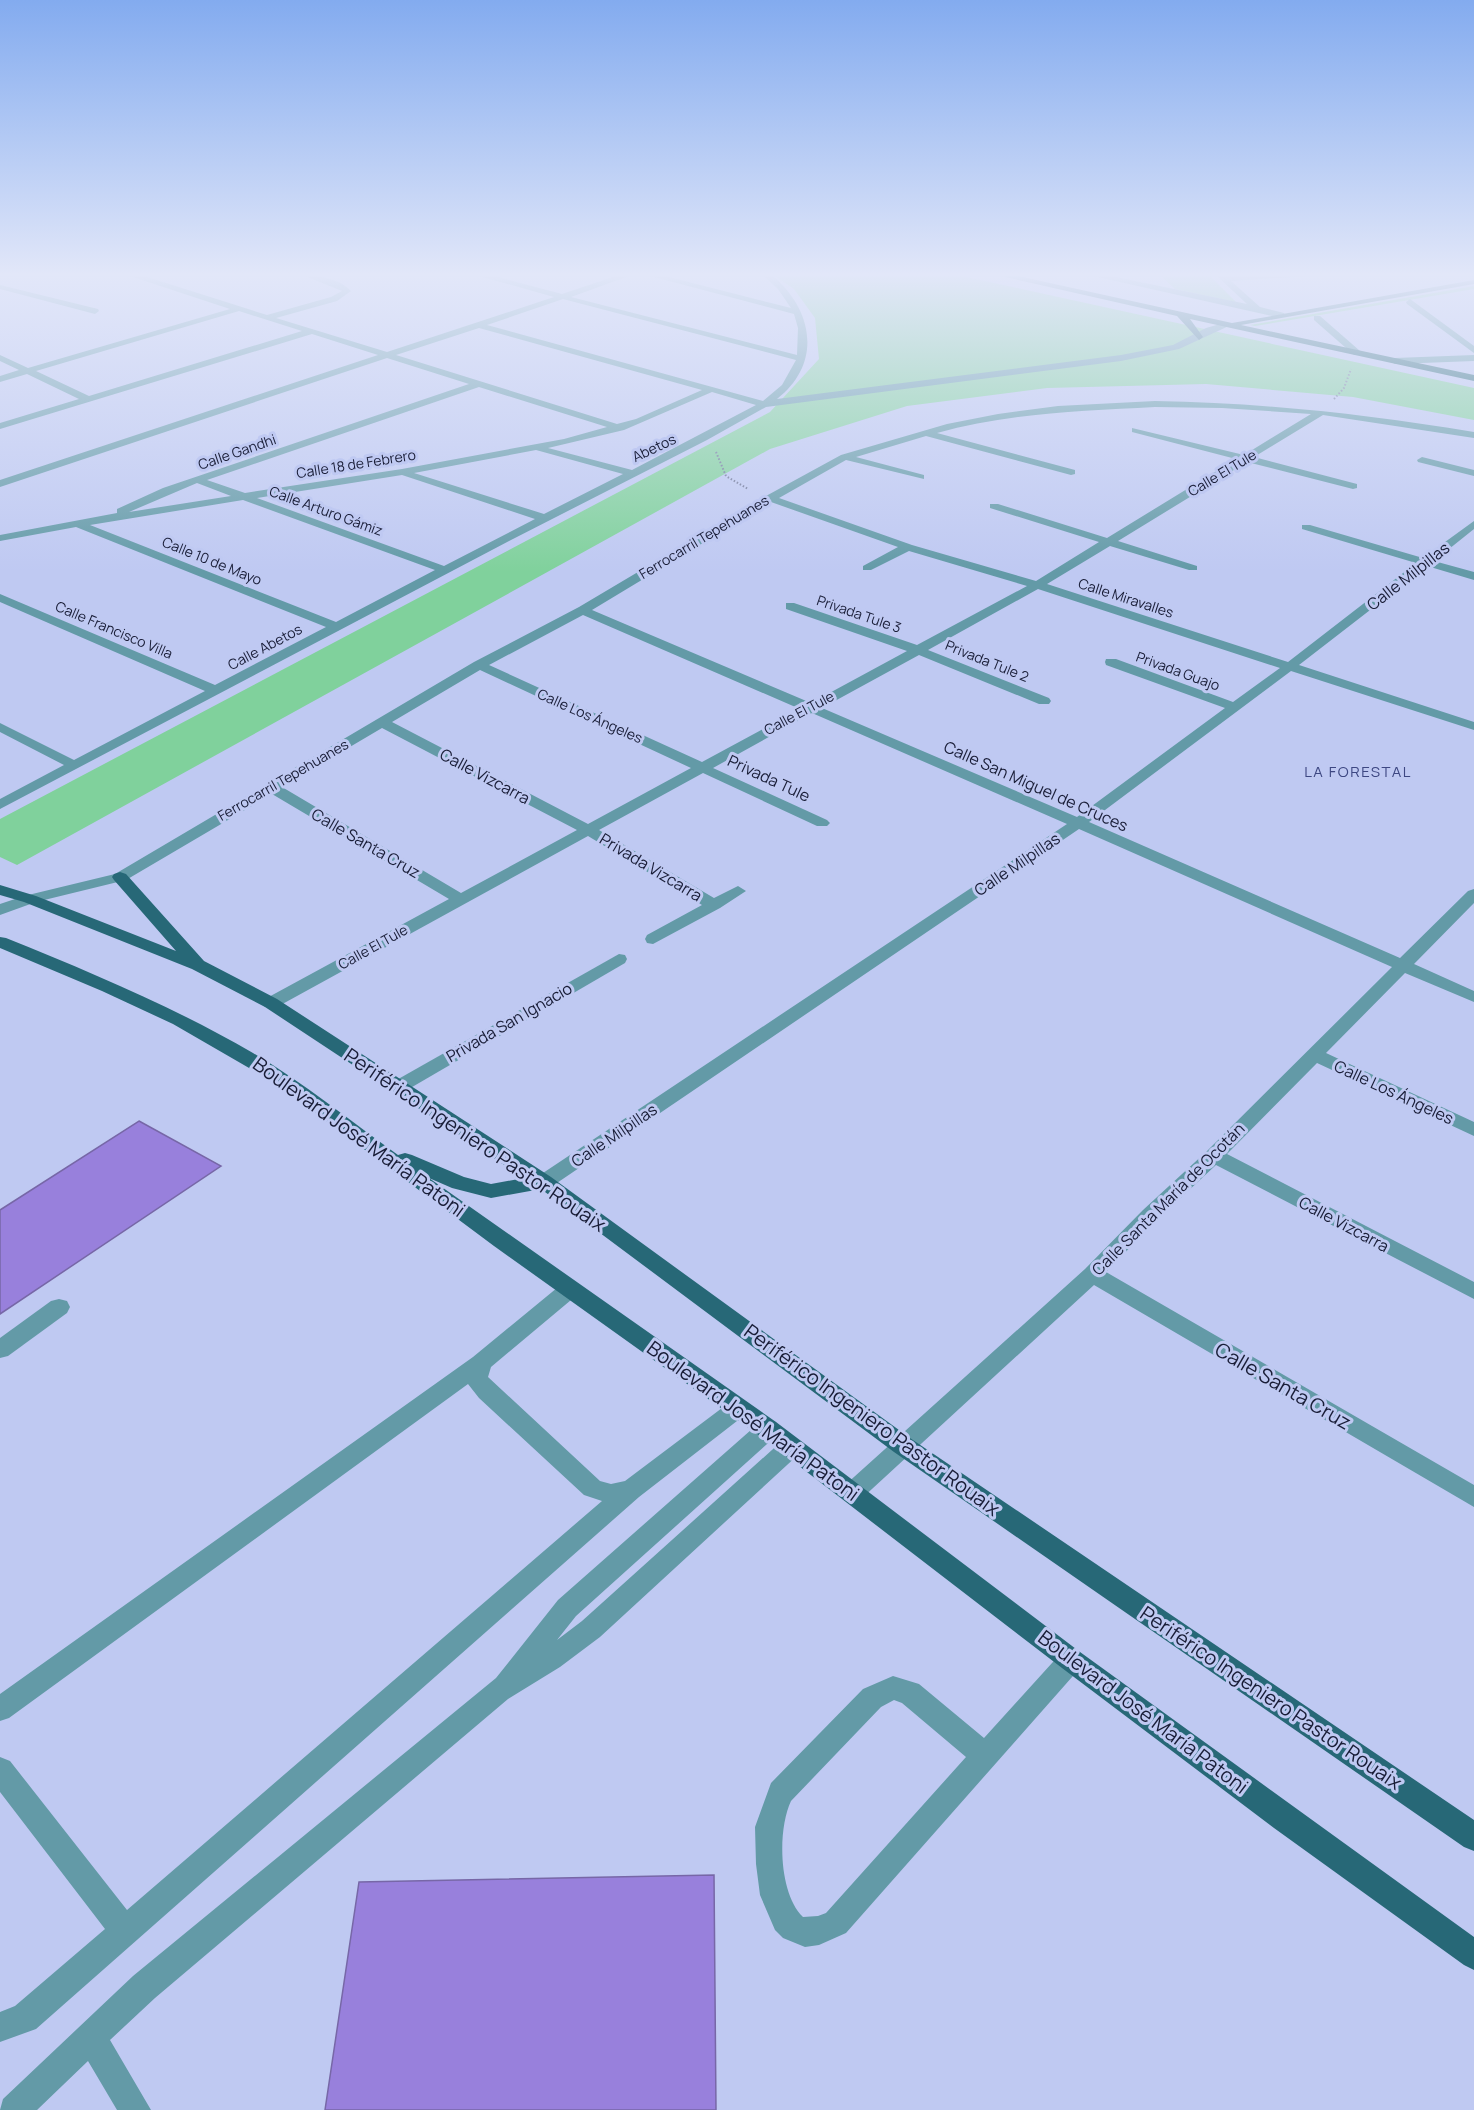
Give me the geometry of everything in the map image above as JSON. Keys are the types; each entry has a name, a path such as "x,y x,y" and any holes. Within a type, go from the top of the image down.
{"main road":[{"path":"1458,374 1474,378"},
{"path":"120,877 198,965"},
{"path":"0,890 30,899 198,965 271,1003"},
{"name":"Boulevard José María Patoni","path":"0,942 141,1001 213,1037 280,1079 768,1429 1071,1660 1474,1955"},
{"name":"Periférico Ingeniero Pastor Rouaix","path":"271,1003 544,1182 902,1444 1474,1837"},
{"path":"373,1147 475,1188 504,1190 544,1182"}],"street":[{"path":"0,379 15,374"},
{"path":"34,374 87,399"},
{"path":"0,426 169,374"},
{"path":"0,484 334,374"},
{"path":"448,374 620,428"},
{"path":"654,374 764,404 993,374"},
{"name":"Abetos","path":"544,518 632,473 716,434 764,404 786,386 792,374"},
{"name":"Calle Gandhi","path":"109,518 148,498 478,384"},
{"name":"Calle 18 de Febrero","path":"0,538 535,448 620,428 709,390"},
{"name":"Ferrocarril Tepehuanes","path":"0,910 30,899 120,877 479,665 583,610 770,498 845,457 962,424 1027,412 1114,405 1222,405 1321,412 1474,435"},
{"name":"Calle El Tule","path":"271,1003 1037,585 1321,412"},
{"path":"1136,430 1353,486"},
{"path":"925,433 1071,472"},
{"path":"535,448 632,473"},
{"path":"845,457 920,477"},
{"path":"1422,460 1474,473"},
{"path":"402,472 544,518"},
{"name":"Calle Arturo Gámiz","path":"198,480 445,570"},
{"name":"Calle Miravalles","path":"770,498 908,546 1037,585 1474,726"},
{"path":"994,506 1193,568"},
{"name":"Calle Abetos","path":"0,805 335,626 544,518"},
{"name":"Calle 10 de Mayo","path":"77,524 335,626"},
{"name":"Calle Milpillas","path":"544,1182 1078,823 1290,666 1474,524"},
{"path":"1306,527 1474,576"},
{"path":"867,568 908,546"},
{"name":"Calle Francisco Villa","path":"0,598 215,690"},
{"name":"Privada Tule 3","path":"790,606 918,650"},
{"name":"Calle San Miguel de Cruces","path":"583,610 1078,823 1474,997"},
{"name":"Privada Tule 2","path":"918,650 1044,701"},
{"name":"Privada Guajo","path":"1111,662 1235,707"},
{"name":"Calle Los Ángeles","path":"479,665 702,766"},
{"name":"Calle Vizcarra","path":"381,722 588,830"},
{"path":"0,727 74,765"},
{"name":"Privada Tule","path":"702,766 822,823"},
{"name":"Calle Santa Cruz","path":"271,787 460,899"},
{"name":"Privada Vizcarra","path":"588,830 714,904"},
{"name":"Privada Vizcarra","path":"653,939 738,891"},
{"name":"Calle Santa María de Ocotán","path":"852,1493 902,1444 1092,1274 1150,1215 1214,1156 1400,966 1474,894"},
{"name":"Privada San Ignacio","path":"400,1086 619,959"},
{"name":"Calle Los Ángeles","path":"1315,1055 1474,1130"},
{"name":"Calle Vizcarra","path":"1214,1156 1474,1291"},
{"name":"Calle Santa Cruz","path":"1092,1274 1474,1497"},
{"path":"0,1709 481,1363 570,1289"},
{"path":"0,1350 59,1307"},
{"path":"481,1363 477,1379 487,1392 592,1488 610,1494 631,1491"},
{"path":"0,2027 25,2018 631,1491 738,1408"},
{"path":"499,1690 567,1608 768,1429"},
{"path":"14,2110 92,2039 144,1987 499,1690 573,1644 791,1447"},
{"path":"984,1755 910,1693 893,1688 872,1698 782,1792 772,1810 768,1832 773,1894 779,1913 791,1927 807,1932 821,1931 836,1923 1071,1660"},
{"path":"0,1770 124,1932"},
{"path":"92,2039 135,2110"}],"path":[{"path":"1321,412 1344,388 1349,374"},
{"path":"716,434 716,452 720,468 729,481 770,498"}],"green space":[{"path":"805,374 1412,374 1474,388 1474,420 1353,397 1206,384 1047,388 907,406 770,449 17,865 0,857 0,819 770,412"}],"building":[{"path":"139,1121 221,1166 0,1314 0,1210"},
{"path":"714,1875 716,2110 325,2110 359,1882"}],"district":[{"name":"LA FORESTAL","path":"1358,772"}]}
